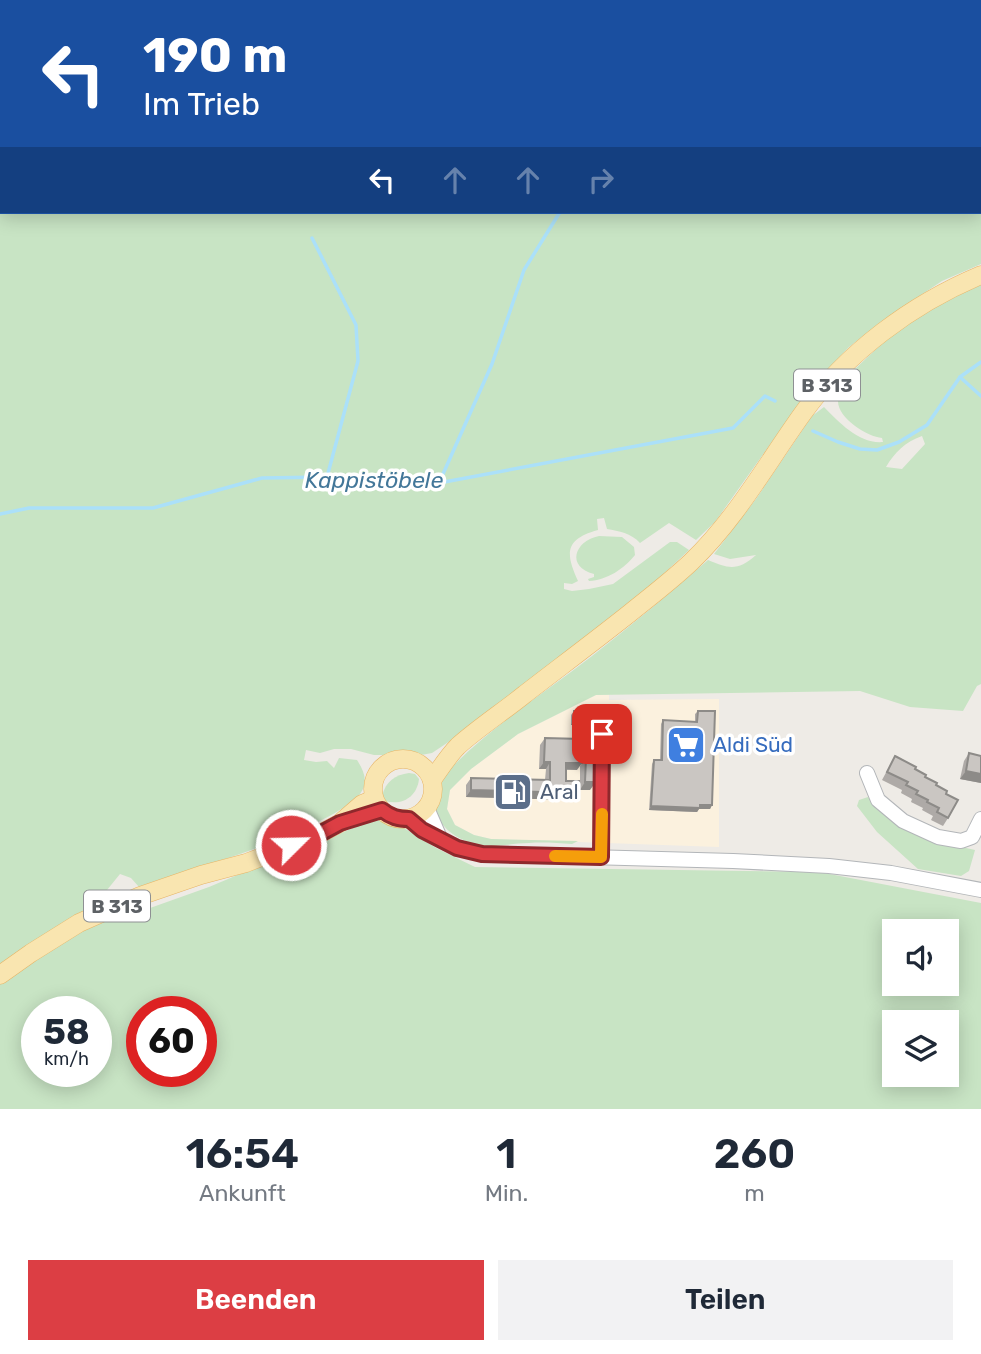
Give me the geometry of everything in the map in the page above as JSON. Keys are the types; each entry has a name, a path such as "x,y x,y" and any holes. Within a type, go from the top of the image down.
{"main road":[{"name":"B 313","path":"432,780 457,747 674,578 714,539 804,411 858,352 920,306 981,275"},
{"name":"B 313","path":"417,762 457,747"},
{"path":"397,760 417,762 429,773 432,780 432,799 427,808 409,819 390,816 378,805 373,789 374,779 383,766 397,760"},
{"name":"B 313","path":"0,975 79,923 129,901 246,863 314,837 340,823 362,804 378,805"}],"street":[{"path":"601,857 603,713"},
{"path":"867,773 878,800 903,821 938,837 961,841 972,837 981,819"},
{"path":"427,808 440,838"},
{"path":"409,819 422,830 457,848 482,854 829,866 891,873 981,890"}],"shaded area":[{"path":"596,695 609,695 609,700 719,699 719,847 491,839 474,835 455,825 447,809 450,790 471,769 518,734"}],"green space":[{"path":"0,214 981,214 981,264 942,281 849,347 810,388 715,522 696,540 669,523 640,543 629,535 607,529 604,518 597,519 598,530 579,538 571,548 571,562 578,581 572,584 564,583 564,589 572,591 613,584 670,542 677,542 689,550 656,581 471,727 432,753 421,755 399,752 374,755 351,749 334,749 320,753 306,750 304,760 327,761 334,768 339,758 357,760 365,781 358,797 312,825 263,846 139,887 131,878 120,874 107,890 122,918 209,887 364,823 379,820 404,828 436,848 475,867 819,872 981,903 981,1109 0,1109"},
{"path":"981,283 981,684 977,686 963,711 910,707 860,691 596,695 518,734 471,769 450,790 447,809 455,825 474,835 491,839 578,841 572,844 522,843 485,846 461,839 446,829 435,806 437,786 444,775 470,750 651,609 708,560 733,567 744,564 756,555 730,559 714,554 756,499 812,416 824,407 843,426 858,436 874,442 883,442 882,438 859,429 844,416 838,401 840,394 858,380 855,375 841,382 887,339 919,316","holes":["922,436 925,444 902,469 886,467 910,441"]},
{"path":"599,536 622,537 634,547 635,555 615,573 589,581 594,574 579,566 577,554 584,543"},
{"path":"415,774 419,779 412,795 403,801 385,801 382,796 389,783 399,775"},
{"path":"868,797 882,812 948,844 975,850 969,871 961,876 918,869 877,832 857,806 859,800"}],"building":[{"path":"574,711 591,712 591,721 574,721"},
{"name":"Aldi Süd","path":"698,711 715,711 712,805 700,805 700,808 651,806 654,760 662,760 663,720 697,722"},
{"path":"545,738 582,739 582,763 566,763 566,781 579,781 578,793 471,790 471,778 550,780 550,762 544,762"},
{"path":"969,753 981,756 981,774 966,771"},
{"path":"895,756 916,767 925,777 947,791 946,794 958,800 948,818 937,812 939,808 916,794 918,791 906,785 908,782 887,772"},
{"path":"586,758 596,758 596,782 585,782"}],"waterway":[{"path":"439,483 492,364 524,270 559,214"},
{"path":"312,238 356,325 358,361 327,477"},
{"name":"Kappistöbele","path":"813,431 860,449 877,450 899,442 927,425 960,377 981,362"},
{"name":"Kappistöbele","path":"960,377 981,396"},
{"name":"Kappistöbele","path":"0,514 29,508 153,508 262,478 327,477 439,483 733,428 765,396 775,401"}],"slow traffic":[{"path":"555,856 601,857 602,814"}],"place":[{"name":"Aldi Süd","path":"686,745"},
{"name":"Aral","path":"513,792"}],"route":[{"path":"291,845 314,837 340,823 382,810 390,816 409,819 422,830 457,848 482,854 601,857 602,734"}]}
